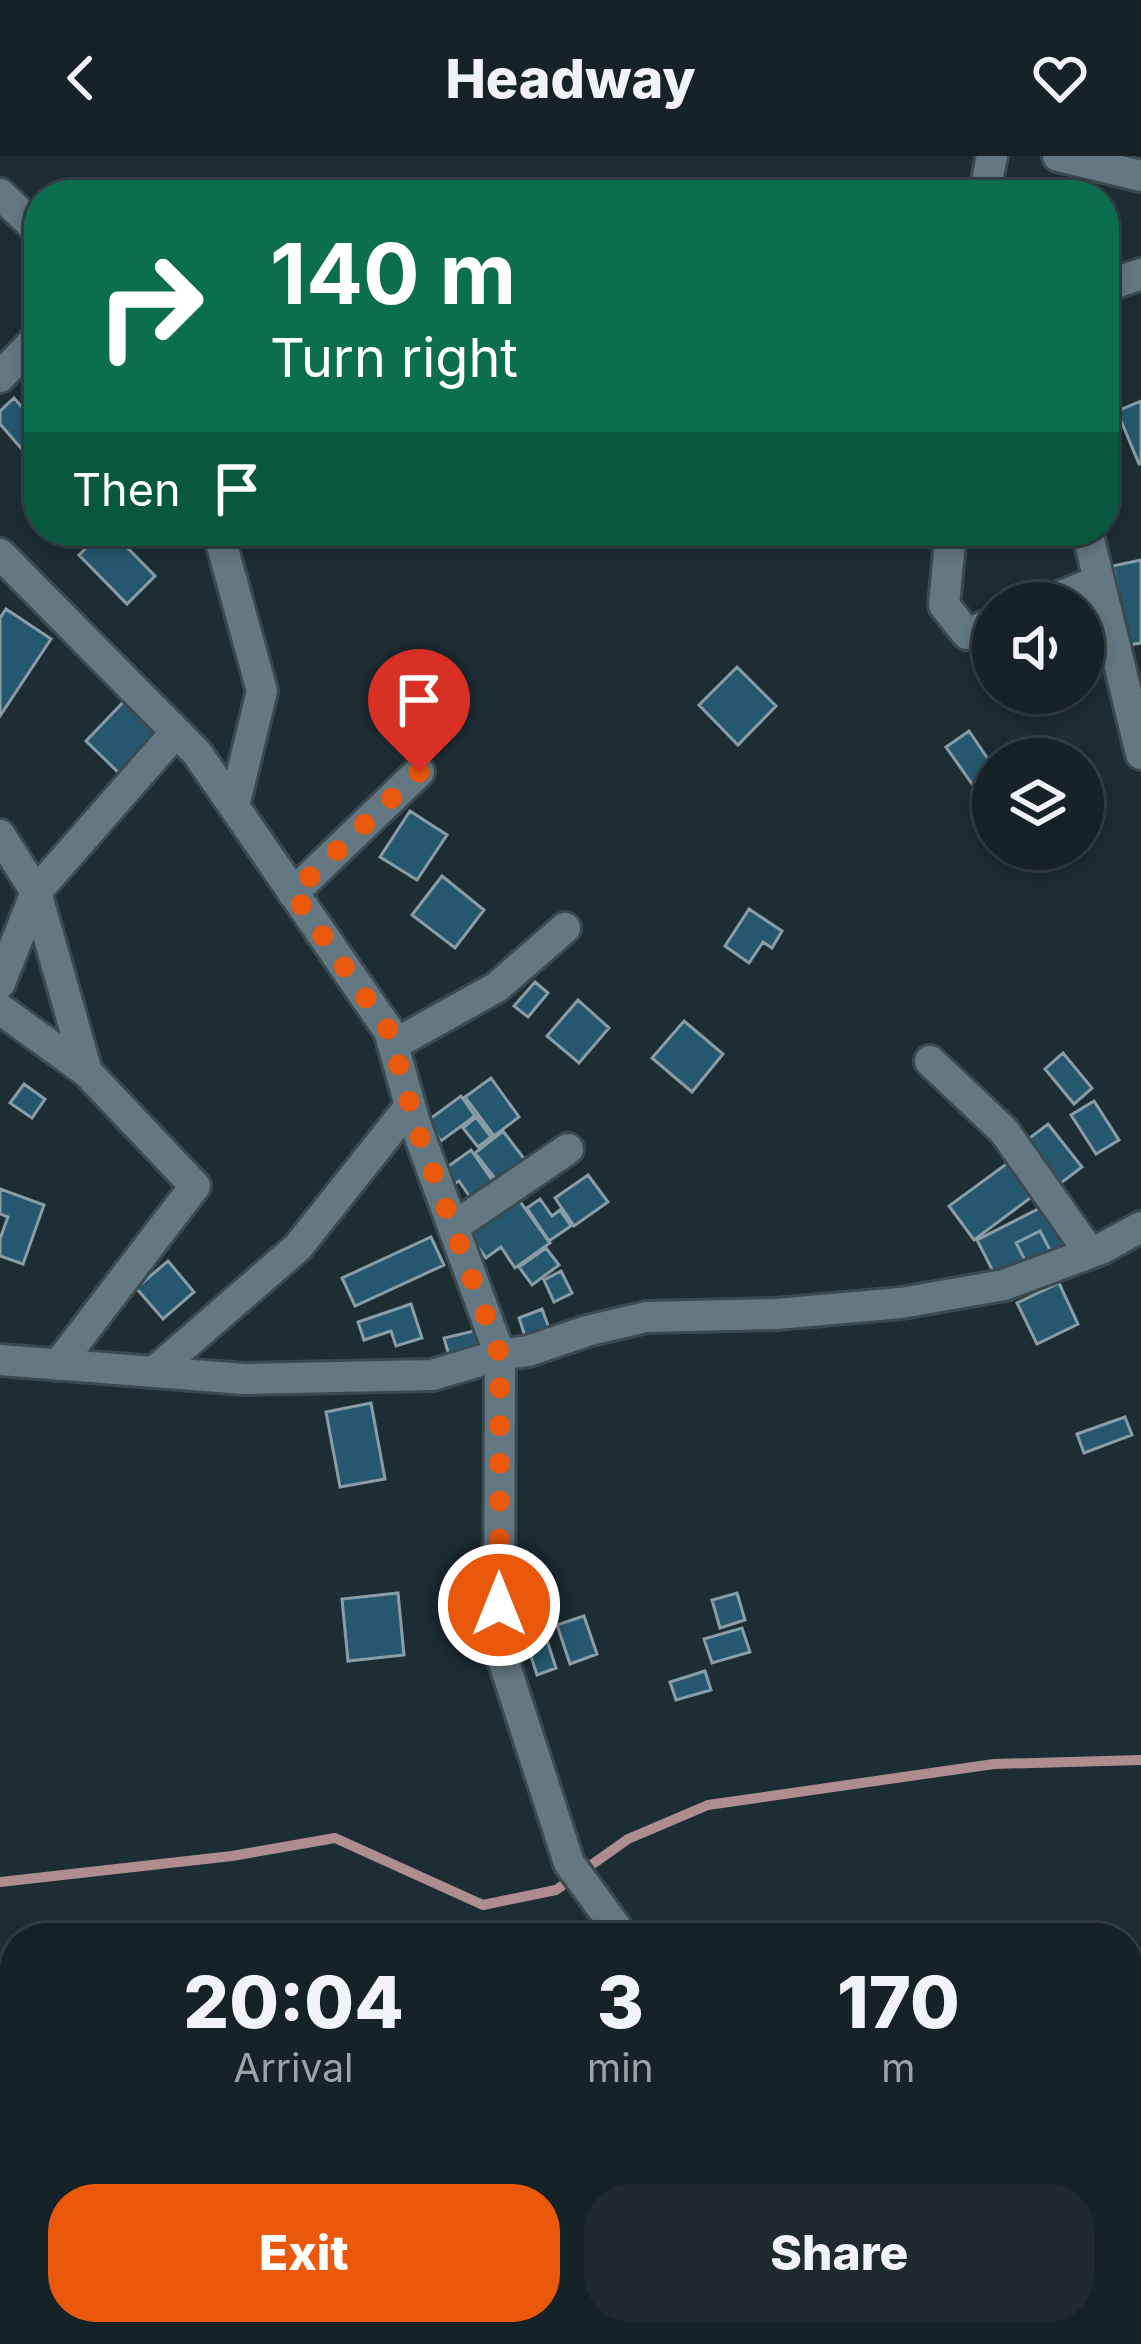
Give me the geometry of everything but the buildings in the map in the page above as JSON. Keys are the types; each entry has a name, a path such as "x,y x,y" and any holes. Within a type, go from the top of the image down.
{"street":[{"path":"1058,156 1141,176"},
{"path":"0,194 24,217"},
{"path":"0,377 24,352"},
{"path":"222,546 262,692 234,806"},
{"path":"950,546 944,604 967,634 972,632"},
{"path":"1091,546 1141,754"},
{"path":"4,572 197,753 389,1031 410,1106 500,1355 499,1647 569,1863 613,1923"},
{"path":"0,982 37,892 176,732"},
{"path":"293,893 419,772"},
{"path":"0,835 37,892 87,1072"},
{"path":"393,1046 497,987 566,928"},
{"path":"0,1009 87,1072 195,1186 58,1365"},
{"path":"930,1061 1004,1131 1090,1253"},
{"path":"154,1372 298,1247 410,1106"},
{"path":"453,1227 568,1149"},
{"path":"0,1360 244,1379 432,1375 646,1317 859,1307 1004,1286 1090,1253 1141,1226"}],"waterway":[{"path":"0,1882 232,1856 335,1838 483,1905 556,1890 628,1839 708,1805 994,1764 1141,1760"}],"route":[{"path":"419,772 293,893 389,1031 416,1126 500,1355 499,1605"}]}
